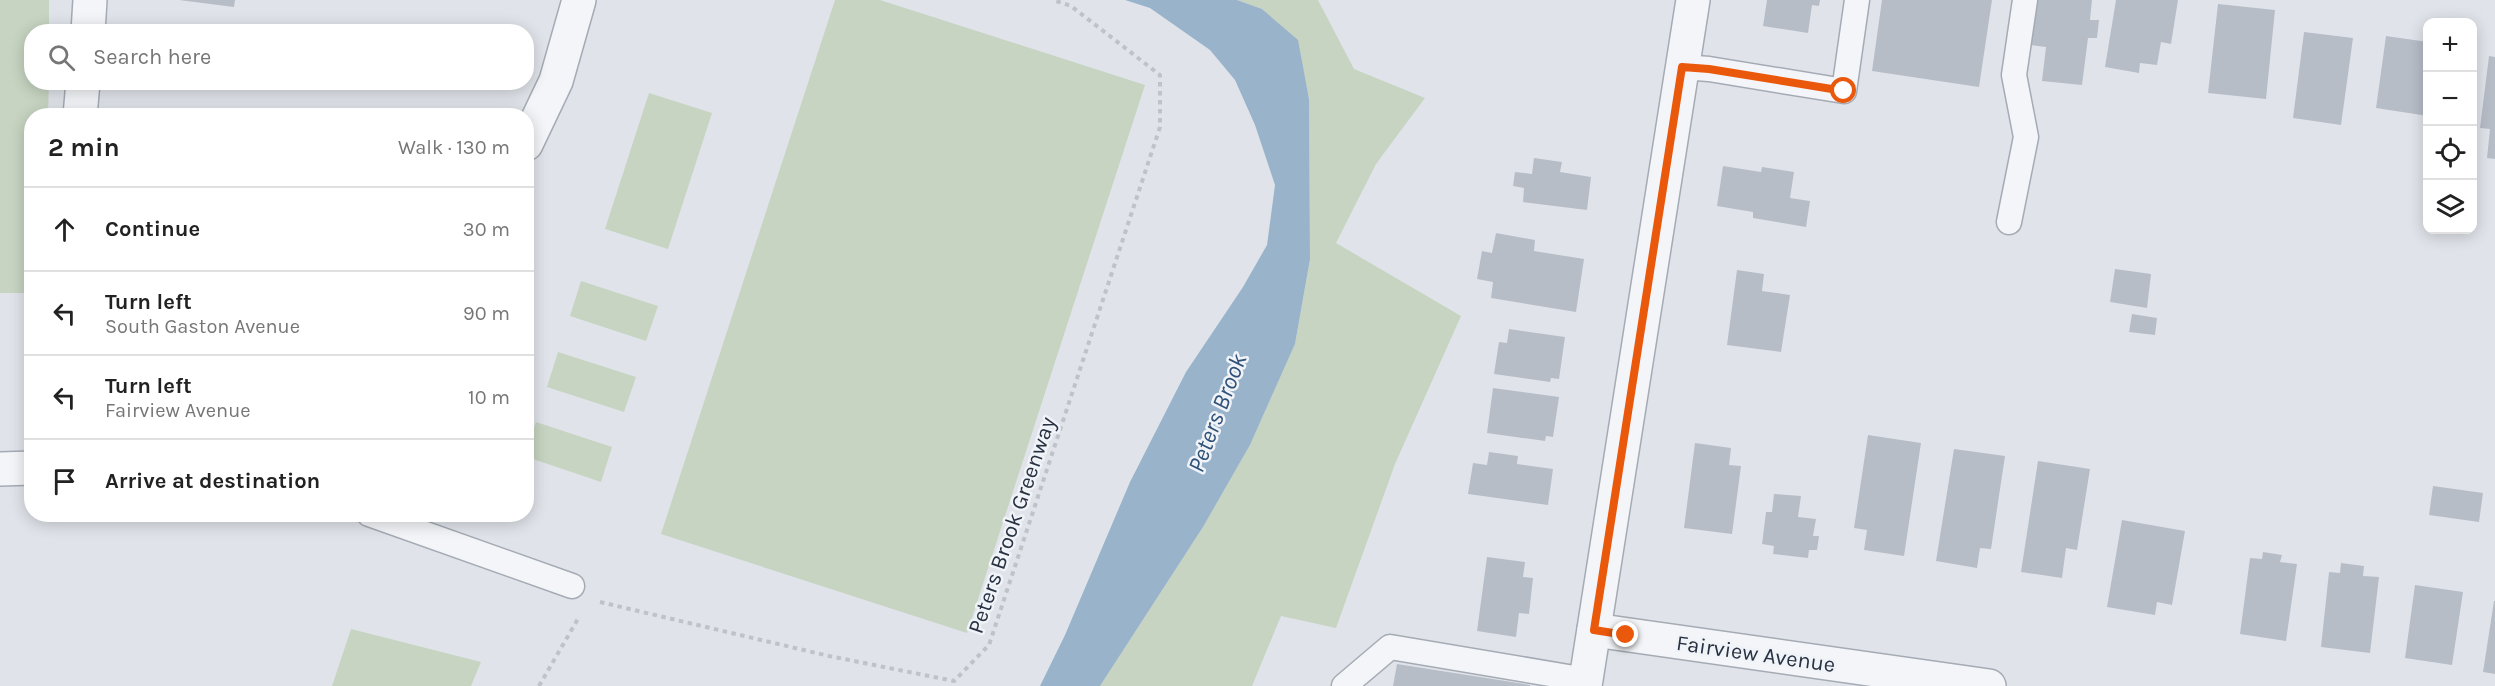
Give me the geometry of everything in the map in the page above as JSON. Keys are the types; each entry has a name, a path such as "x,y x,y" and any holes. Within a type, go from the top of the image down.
{"street":[{"path":"88,24 90,0"},
{"path":"534,127 556,81 579,0"},
{"path":"1585,683 1693,0"},
{"path":"81,108 82,90"},
{"path":"0,469 24,468"},
{"name":"Fairview Avenue","path":"1594,630 1989,686"}],"lane":[{"path":"1682,67 1709,69 1844,91 1857,0"},
{"path":"2009,222 2026,137 2014,75 2025,0"},
{"path":"390,522 580,593"},
{"path":"1344,686 1390,647 1585,683"}],"path":[{"name":"Peters Brook Greenway","path":"580,593 829,656 954,681 989,645 1160,128 1160,75 1071,6 1053,0"},
{"path":"539,686 584,609"}],"green space":[{"path":"0,0 49,0 49,24 24,24 24,90 49,90 48,108 24,108 24,293 0,293"},
{"path":"835,0 880,0 1145,85 967,633 661,534"},
{"path":"1237,0 1318,0 1354,69 1425,98 1376,164 1336,243 1461,316 1395,464 1336,628 1281,616 1252,686 1100,686 1203,527 1250,445 1295,344 1310,259 1309,99 1297,40 1262,9"},
{"path":"649,93 712,113 668,249 605,229"},
{"path":"581,281 658,306 646,341 570,316"},
{"path":"558,352 636,377 624,412 547,387"},
{"path":"536,422 612,447 601,482 534,459"},
{"path":"351,629 481,662 471,686 332,686"}],"water":[{"name":"Peters Brook","path":"1125,0 1237,0 1262,9 1298,40 1309,99 1310,259 1295,344 1250,445 1203,527 1100,686 1040,686 1065,635 1130,482 1186,372 1243,287 1267,245 1275,185 1255,125 1235,80 1210,50 1150,8"}],"building":[{"path":"179,0 235,0 234,7"},
{"path":"1767,0 1820,0 1819,6 1812,5 1808,33 1763,26"},
{"path":"1882,0 1992,0 1979,87 1872,71"},
{"path":"2036,0 2092,0 2090,20 2099,20 2097,38 2088,38 2082,85 2042,81 2046,47 2031,45"},
{"path":"2116,0 2178,0 2171,44 2161,42 2157,65 2140,63 2139,73 2105,67"},
{"path":"2218,4 2275,10 2266,99 2208,93"},
{"path":"2304,32 2353,38 2341,125 2293,118"},
{"path":"2386,36 2423,41 2423,115 2376,108"},
{"path":"2489,56 2495,57 2495,159 2487,158 2490,129 2480,128"},
{"path":"1534,158 1562,162 1560,172 1591,177 1587,210 1523,202 1524,188 1513,186 1515,172 1532,174"},
{"path":"1723,166 1761,172 1762,167 1794,172 1790,198 1810,201 1806,227 1753,218 1753,212 1717,206"},
{"path":"1496,233 1535,240 1534,251 1584,259 1576,312 1491,298 1493,282 1477,279 1482,251 1492,253"},
{"path":"2115,269 2151,274 2147,308 2110,302"},
{"path":"1737,270 1764,274 1762,291 1790,295 1781,352 1727,345"},
{"path":"2132,314 2157,318 2155,335 2129,332"},
{"path":"1509,329 1565,337 1559,379 1551,378 1550,382 1494,374 1499,342 1507,343"},
{"path":"1493,388 1559,397 1553,437 1546,436 1545,441 1487,433"},
{"path":"1868,435 1921,443 1904,556 1864,550 1867,530 1854,528"},
{"path":"1695,443 1731,448 1729,465 1741,466 1732,534 1684,528"},
{"path":"1954,449 2005,456 1991,549 1980,548 1977,568 1936,561"},
{"path":"1489,452 1518,456 1517,464 1553,469 1548,505 1468,494 1473,463 1487,465"},
{"path":"2038,461 2090,469 2077,550 2066,548 2062,578 2021,572"},
{"path":"2433,486 2483,493 2479,522 2429,515"},
{"path":"1774,494 1801,496 1798,517 1816,519 1813,536 1819,536 1817,550 1809,550 1808,558 1773,554 1774,546 1762,544 1766,512 1772,512"},
{"path":"2122,520 2185,531 2172,605 2157,602 2155,615 2107,607"},
{"path":"2263,552 2282,555 2280,562 2297,564 2286,641 2240,634 2250,558 2262,559"},
{"path":"1487,557 1525,562 1523,577 1533,578 1529,614 1519,613 1516,637 1477,631"},
{"path":"2341,563 2364,566 2363,576 2379,577 2370,653 2321,647 2329,572 2340,573"},
{"path":"2415,585 2463,592 2452,665 2405,658"},
{"path":"2495,601 2495,674 2483,672"},
{"path":"1397,664 1530,685 1530,686 1393,686"}],"route":[{"path":"1626,635 1594,630 1682,67 1709,69 1844,91"}]}
